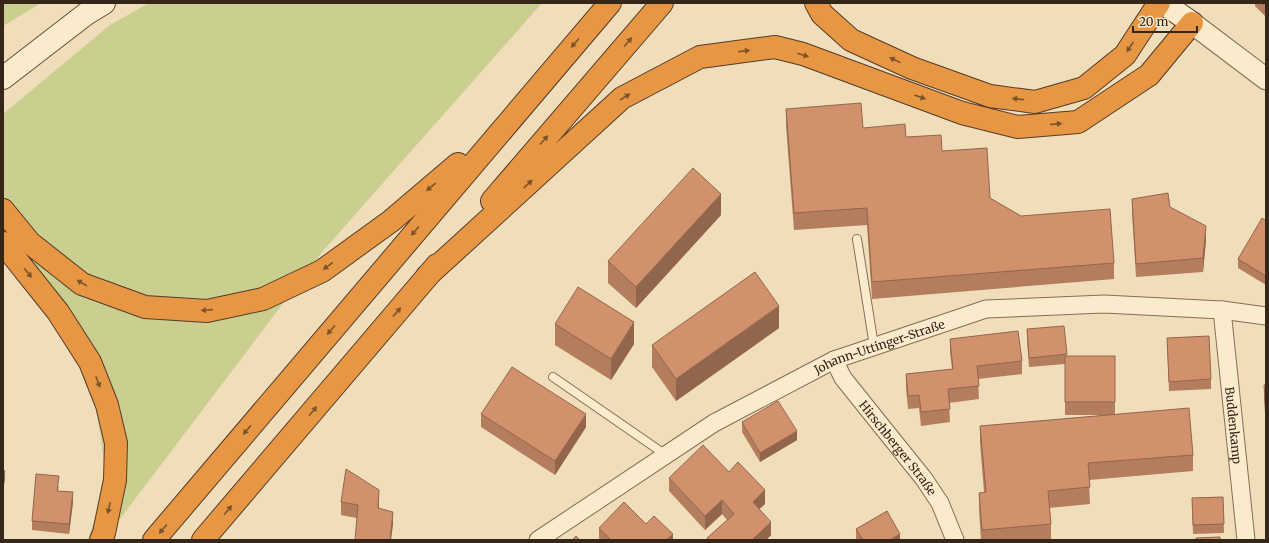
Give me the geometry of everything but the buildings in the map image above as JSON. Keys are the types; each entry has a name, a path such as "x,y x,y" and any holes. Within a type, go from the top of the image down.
{"highway":[{"path":"154,540 610,3"},
{"path":"203,540 662,3"},
{"path":"816,3 822,14 851,40 912,68 990,96 1035,102 1084,88 1125,55 1159,3"},
{"path":"428,276 622,98 700,57 774,47 803,54 962,112 1018,127 1078,122 1149,75 1192,23"},
{"path":"3,210 30,243 82,284 145,307 207,311 263,299 322,271 391,221 504,126"},
{"path":"3,243 58,312 90,362 106,405 116,443 115,480 104,533 101,540"}],"main road":[{"path":"3,78 86,14 104,3"},
{"path":"1164,3 1192,23"}],"street":[{"path":"1192,23 1266,79"},
{"name":"Johann-Uttinger-Straße","path":"538,540 714,423 834,360 986,309 1104,304 1222,310 1266,316"},
{"name":"Buddenkamp","path":"1222,310 1246,540"},
{"name":"Hirschberger Straße","path":"834,360 843,378 924,479 940,503 956,540"}],"lane":[{"path":"858,239 874,346"},
{"path":"553,377 666,455"}],"green space":[{"path":"3,3 41,3 3,26"},
{"path":"149,3 542,3 322,252 104,540 88,540 107,482 94,391 56,319 3,258 3,114 110,25"}]}
